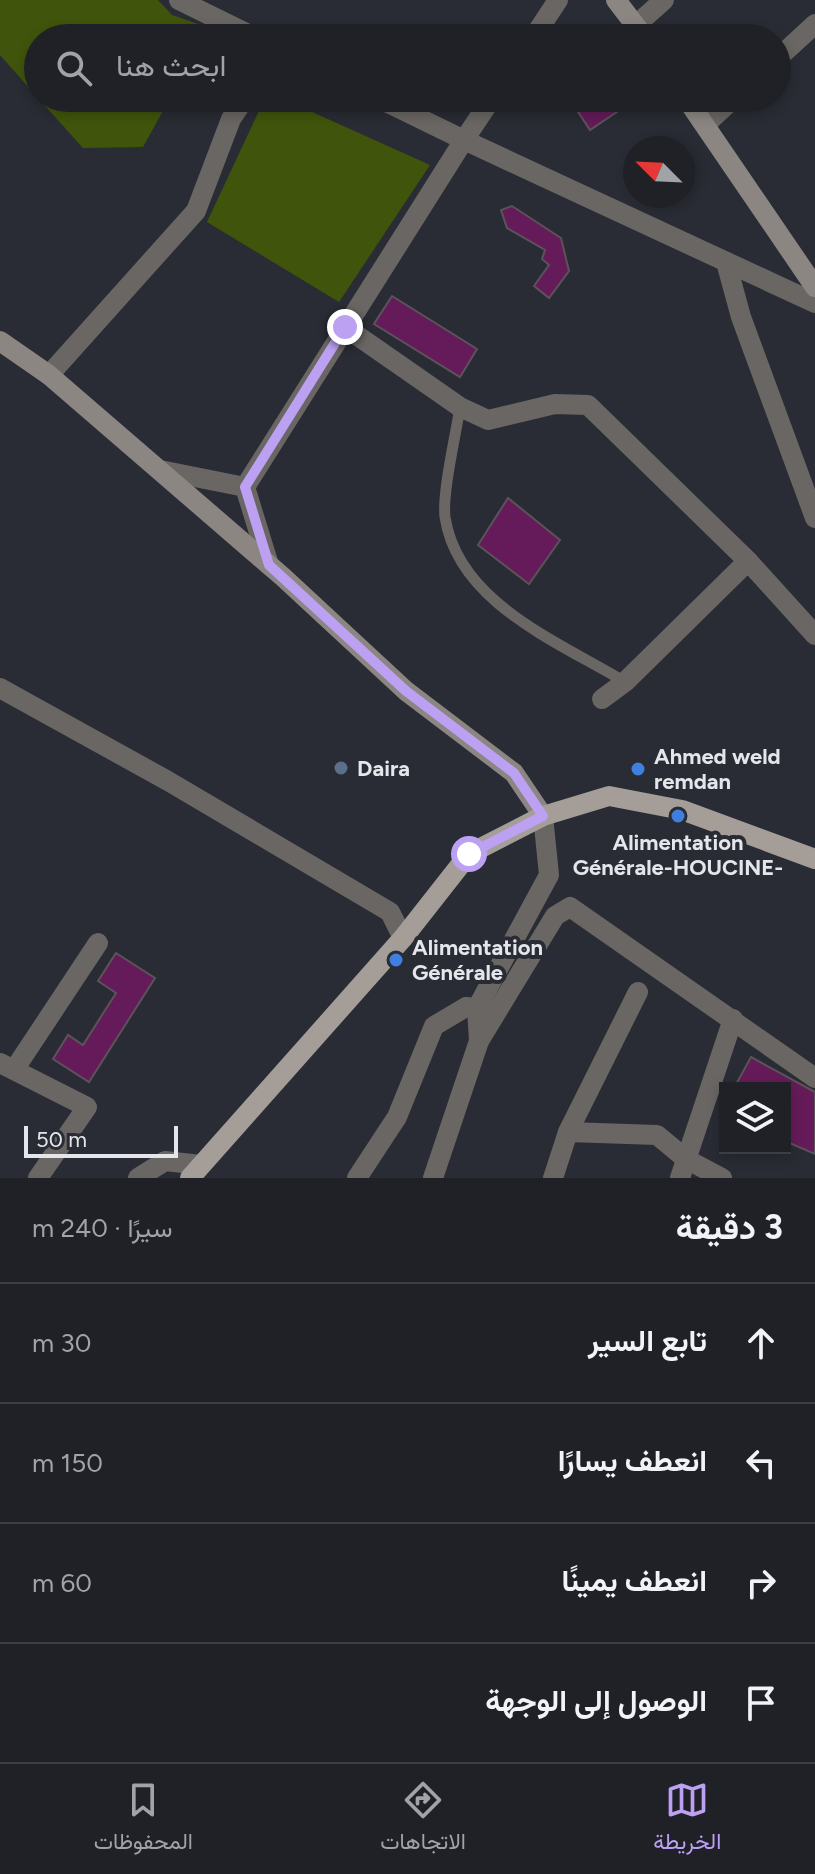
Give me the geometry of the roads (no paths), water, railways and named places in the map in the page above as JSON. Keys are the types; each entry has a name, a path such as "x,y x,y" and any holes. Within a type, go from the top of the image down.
{"main road":[{"path":"616,0 634,24"},
{"path":"696,112 815,287"},
{"path":"0,341 49,375 160,470 406,691 514,773 543,816"},
{"path":"195,1172 403,938 469,854 543,816 609,796 682,810 815,859"}],"street":[{"path":"179,0 228,24"},
{"path":"542,24 558,0"},
{"path":"646,24 664,0"},
{"path":"791,46 815,24"},
{"path":"49,375 196,211 236,112"},
{"path":"407,112 815,303"},
{"path":"269,565 245,487 483,112"},
{"path":"705,125 719,112"},
{"path":"726,262 741,317 815,518"},
{"path":"345,327 460,407 488,420 555,404 588,405 748,561 815,635"},
{"path":"160,470 245,487"},
{"path":"602,699 625,682 748,561"},
{"path":"0,688 390,912 403,938"},
{"path":"479,1041 477,1008 549,875 543,816"},
{"path":"433,1178 479,1041 555,916 570,907 815,1078"},
{"path":"38,1178 87,1107 7,1067 98,943"},
{"path":"553,1178 568,1132 638,992"},
{"path":"357,1178 397,1117 434,1026 466,1007 477,1008"},
{"path":"683,1168 733,1019"},
{"path":"568,1132 657,1135 683,1168 722,1178"},
{"path":"138,1178 165,1161 195,1172"}],"lane":[{"path":"460,407 445,515 461,565 499,605 625,682"}],"place":[{"name":"Daira","path":"341,768"},
{"name":"Ahmed weld remdan","path":"638,769"},
{"name":"Alimentation Générale-HOUCINE-","path":"678,816"},
{"name":"Alimentation Générale","path":"396,960"}]}
